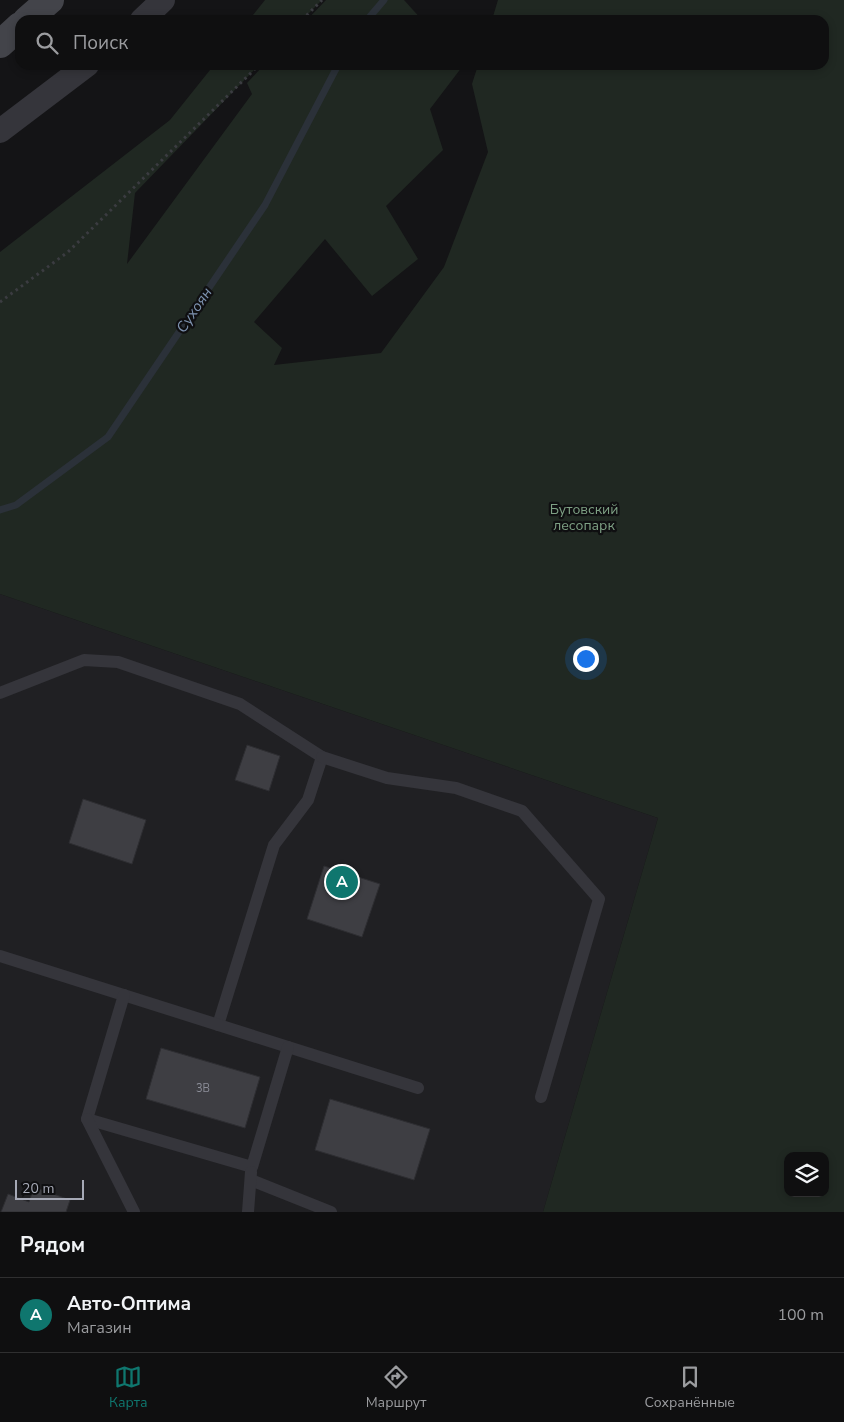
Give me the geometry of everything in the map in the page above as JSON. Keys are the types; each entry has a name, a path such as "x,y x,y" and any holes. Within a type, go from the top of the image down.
{"main road":[{"path":"33,15 50,0"},
{"path":"0,44 15,30"}],"street":[{"path":"148,15 164,0"},
{"path":"0,131 80,70"}],"lane":[{"path":"0,693 84,660 118,662 240,704 322,757 387,778 456,788 522,810 600,898 541,1097"},
{"path":"218,1025 274,845 308,800 322,757"},
{"path":"0,956 418,1088"},
{"path":"124,995 87,1119 134,1212"},
{"path":"248,1212 251,1174 288,1047"},
{"path":"87,1119 251,1174 331,1212"}],"path":[{"path":"307,15 322,0"},
{"path":"0,302 68,252 254,70"}],"shaded area":[{"path":"0,594 658,818 543,1212 0,1212"}],"green space":[{"path":"265,0 322,0 307,15 253,15"},
{"path":"326,0 404,0 418,15 312,15"},
{"name":"Бутовский лесопарк","path":"498,0 844,0 844,1212 543,1212 658,818 0,594 0,252 170,120 210,70 254,70 135,193 127,264 252,94 247,83 259,70 460,70 430,109 443,150 386,206 418,259 372,296 325,239 254,322 282,348 274,365 381,353 444,267 488,152 472,84 476,70 829,70 829,15 494,15"}],"building":[{"path":"247,745 280,756 269,791 235,780"},
{"path":"83,799 146,820 132,864 69,843"},
{"path":"324,866 380,884 362,937 307,919"},
{"path":"161,1048 260,1077 245,1128 146,1099"},
{"path":"330,1099 430,1129 414,1180 315,1150"},
{"path":"34,1187 70,1200 66,1212 1,1212 8,1194 29,1202"}],"waterway":[{"name":"Сухоян","path":"371,15 384,0"},
{"name":"Сухоян","path":"0,510 16,505 108,437 265,205 335,70"}],"place":[{"name":"Авто-Оптима","path":"342,882"}]}
